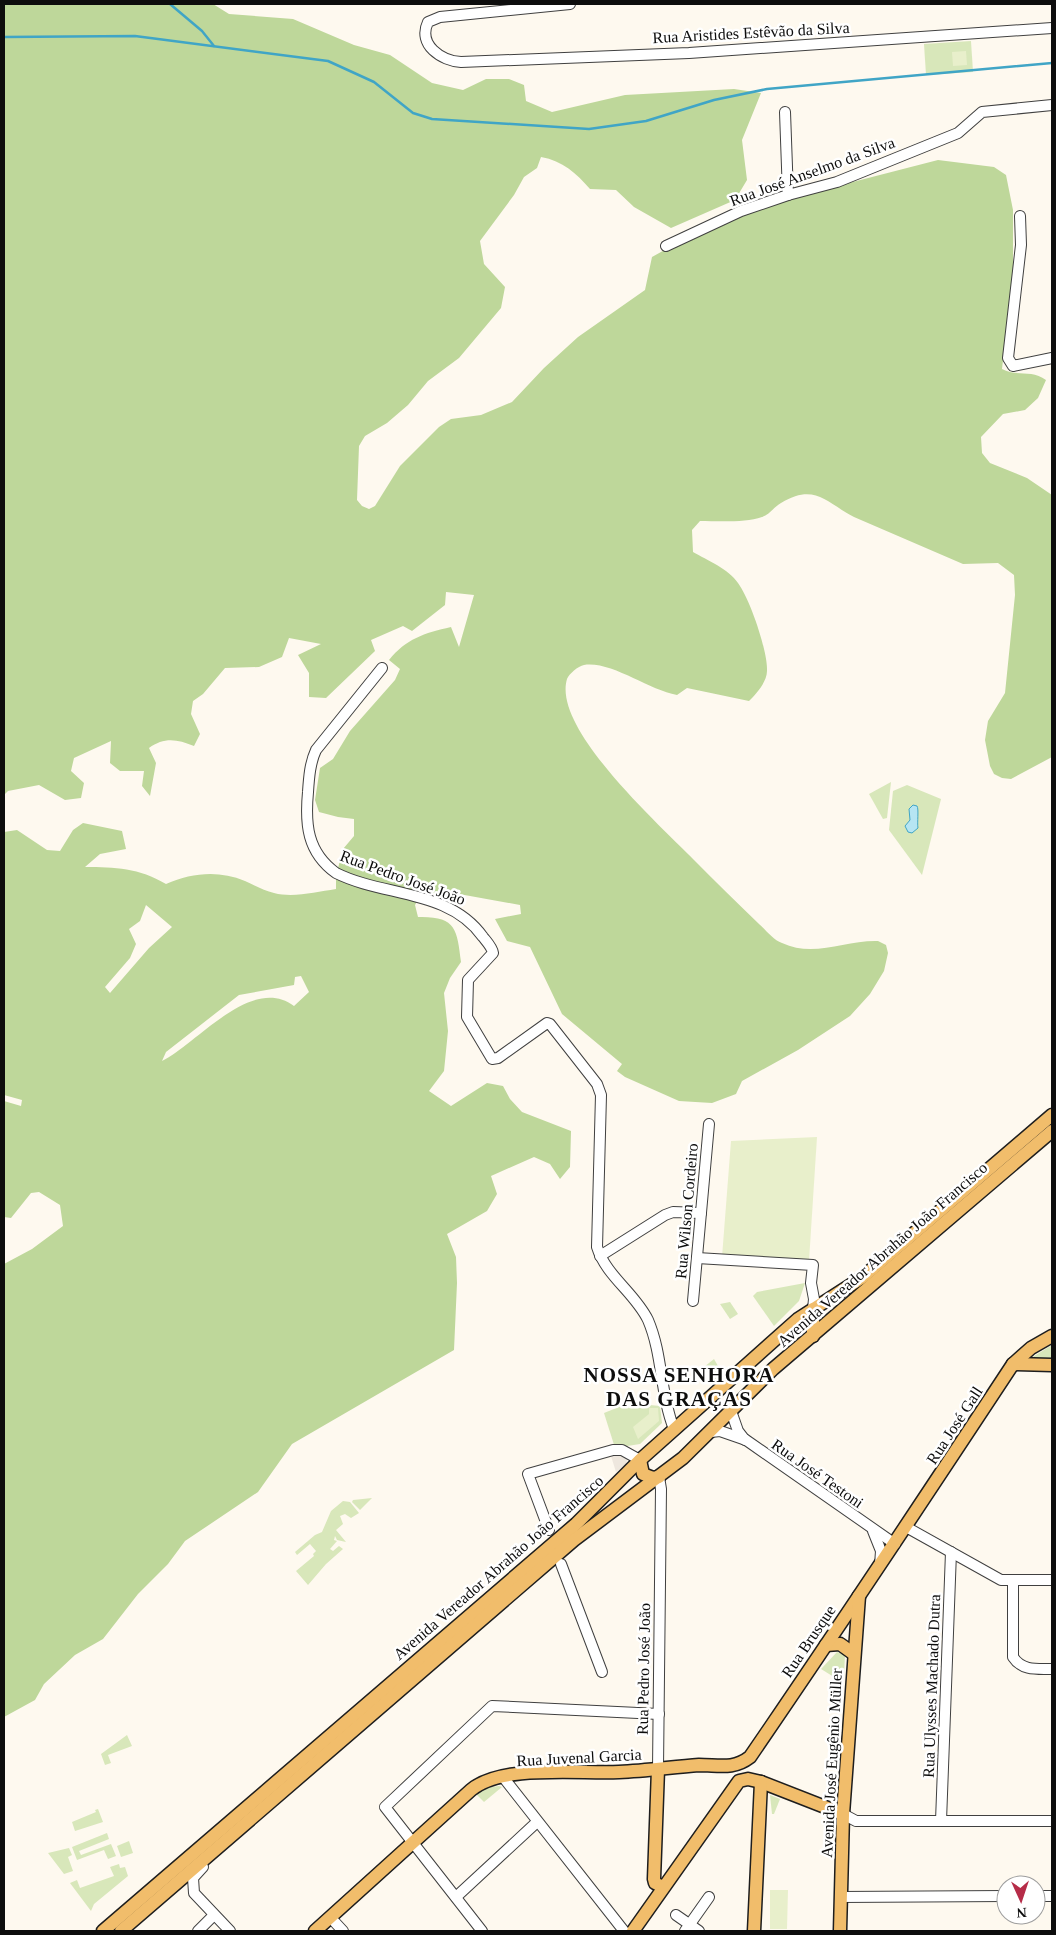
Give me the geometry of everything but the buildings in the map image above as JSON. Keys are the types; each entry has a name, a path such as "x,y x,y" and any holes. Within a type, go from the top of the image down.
{"main road":[{"name":"Avenida Vereador Abrahão João Francisco","path":"103,1931 576,1524 674,1429 812,1309 863,1277 1052,1115"},
{"name":"Avenida Vereador Abrahão João Francisco","path":"121,1931 574,1540 659,1477 711,1432 773,1369 1052,1131"},
{"path":"812,1309 813,1336"},
{"name":"Rua José Gall","path":"895,1544 1013,1364 1031,1348 1052,1336"},
{"path":"1013,1364 1052,1365"},
{"path":"640,1460 643,1474 648,1477 659,1477"},
{"name":"Rua Brusque","path":"750,1757 895,1544"},
{"name":"Avenida José Eugênio Müller","path":"840,1931 843,1814 859,1596"},
{"path":"838,1626 838,1632 843,1636 852,1635 856,1630"},
{"path":"826,1645 840,1644 854,1654"},
{"name":"Rua Juvenal Garcia","path":"315,1931 477,1785 490,1779 540,1772 617,1772 700,1765 729,1767 740,1765 750,1757"},
{"name":"Rua Pedro José João","path":"658,1769 654,1873 655,1883 663,1887"},
{"path":"633,1931 732,1788 739,1782 748,1779 761,1782 843,1814"},
{"path":"754,1931 761,1782"}],"street":[{"name":"Rua Aristides Estêvão da Silva","path":"570,4 432,19 426,27 428,41 437,54 451,61 689,53 1052,28"},
{"name":"Rua José Anselmo da Silva","path":"666,246 741,211 788,195 837,182 958,133 982,112 1052,105"},
{"path":"785,112 788,195"},
{"path":"1020,216 1021,245 1008,358 1013,366 1052,358"},
{"name":"Rua Pedro José João","path":"382,668 316,750 312,760 305,818 307,834 318,856 326,866 336,873 444,906 473,923 493,953 468,980 467,1017 492,1059 498,1058 550,1024 597,1084 601,1095 596,1230 600,1256 647,1318 655,1338 674,1429"},
{"name":"Rua Wilson Cordeiro","path":"693,1301 708,1124"},
{"path":"600,1256 665,1215 673,1212 701,1213"},
{"path":"697,1258 813,1265 811,1283 814,1299 812,1309"},
{"name":"Rua José Testoni","path":"731,1412 738,1431 746,1440 872,1530 895,1544"},
{"name":"Rua José Testoni","path":"711,1432 720,1431 746,1440"},
{"path":"549,1530 528,1474 614,1450 622,1450 640,1460"},
{"name":"Rua Pedro José João","path":"658,1769 661,1503 659,1477"},
{"path":"906,1527 1001,1580 1052,1580"},
{"name":"Rua José Testoni","path":"872,1530 881,1551 880,1566"},
{"name":"Rua Ulysses Machado Dutra","path":"940,1821 951,1552"},
{"path":"561,1564 602,1672"},
{"path":"1013,1581 1013,1657 1017,1664 1027,1669 1052,1669"},
{"path":"482,1931 385,1807 492,1706 659,1714"},
{"path":"503,1777 624,1931"},
{"path":"843,1814 856,1821 1052,1821"},
{"path":"456,1897 537,1822"},
{"path":"206,1856 203,1866 193,1878 192,1888 224,1929"},
{"path":"840,1896 996,1896"},
{"path":"687,1928 710,1897"},
{"path":"198,1931 214,1915"},
{"path":"676,1915 687,1928 699,1931"},
{"path":"330,1916 342,1931"}],"green space":[{"path":"4,4 213,4 229,14 293,19 354,45 390,55 432,83 463,90 486,79 509,79 524,85 526,101 552,112 625,95 734,89 761,93 742,140 747,180 735,200 671,228 634,207 616,190 590,189 568,168 556,161 541,157 537,168 524,177 514,195 480,241 484,264 505,287 501,308 459,358 428,381 408,405 387,423 365,436 359,446 357,500 362,506 369,509 375,506 400,466 439,427 451,419 481,415 512,402 544,368 578,337 645,290 652,257 722,218 775,202 938,160 994,167 1006,175 1013,210 1013,269 1002,369 1013,373 1035,375 1046,380 1038,398 1025,410 1003,414 981,437 982,453 990,463 1027,478 1052,495 1052,757 1011,779 1002,778 994,774 990,766 985,740 988,721 1005,693 1015,595 1014,575 998,563 963,564 854,517 827,501 811,495 793,497 778,505 765,516 755,519 700,521 692,530 693,552 729,573 743,591 753,613 765,651 767,675 763,683 749,701 687,688 677,695 654,688 606,667 584,665 574,670 567,679 567,700 576,723 592,749 635,801 779,942 794,947 818,949 866,941 878,941 886,945 888,953 884,971 870,994 850,1016 798,1050 742,1081 736,1094 712,1103 679,1101 625,1077 617,1071 622,1064 562,1014 530,947 507,941 495,919 521,914 520,905 448,892 421,894 415,905 418,917 440,919 452,927 456,933 461,962 450,978 444,993 448,1031 444,1071 429,1091 451,1106 487,1083 503,1086 510,1099 522,1112 571,1131 570,1167 560,1179 550,1164 534,1157 491,1176 497,1194 487,1211 447,1234 456,1257 457,1283 454,1350 292,1444 258,1492 185,1541 168,1564 138,1594 103,1639 75,1655 44,1684 35,1700 4,1717 4,1264 32,1249 63,1226 60,1205 39,1192 31,1193 11,1218 4,1217 4,1101 21,1106 22,1100 4,1095 4,832 17,830 47,850 60,851 73,830 83,823 122,831 126,849 100,854 85,867 107,867 127,870 146,875 166,884 195,875 215,874 245,881 267,891 289,895 336,889 336,876 343,849 354,836 354,819 319,812 315,800 320,768 333,759 350,731 395,680 400,669 389,660 395,653 416,638 451,627 459,647 474,595 446,592 445,605 412,631 403,626 371,640 375,651 326,698 309,697 309,673 298,655 321,644 289,638 282,657 259,667 225,668 203,694 193,701 191,714 200,734 194,746 171,740 160,742 149,748 156,763 150,796 142,786 144,771 120,771 110,763 111,741 74,758 71,771 84,783 81,798 65,800 39,785 8,791 4,795","holes":["146,905 172,927 149,948 110,993 105,987 130,958 136,944 129,929 140,921","301,976 309,992 294,1006 278,998 261,999 243,1005 162,1061 166,1052 239,995 294,985 295,977"]},
{"path":"971,41 973,72 926,75 924,44"},
{"path":"966,51 967,65 953,66 952,52"},
{"path":"891,782 887,818 883,819 869,794"},
{"path":"907,785 941,799 922,875 889,830 893,791"},
{"path":"817,1137 809,1261 722,1257 731,1141"},
{"path":"805,1283 799,1301 774,1326 753,1296 757,1292"},
{"path":"730,1302 738,1314 730,1319 720,1304"},
{"path":"1052,1345 1052,1361 1031,1358"},
{"path":"714,1359 722,1373 714,1381 704,1367"},
{"path":"629,1403 660,1406 662,1423 640,1444 615,1448 604,1413"},
{"path":"649,1408 658,1408 659,1421 638,1439 633,1427 649,1414"},
{"path":"372,1498 360,1510 352,1502 353,1500"},
{"path":"343,1501 350,1502 359,1513 351,1518 345,1514 340,1516 343,1524 336,1530 346,1542 337,1540 335,1536 334,1540 337,1541 330,1549 333,1551 339,1546 343,1549 326,1564 308,1585 296,1571 314,1556 313,1554 316,1551 310,1544 297,1555 295,1552 315,1535 322,1532 331,1511"},
{"path":"837,1652 845,1655 842,1682 821,1669"},
{"path":"127,1735 132,1746 108,1755 111,1763 105,1765 101,1754"},
{"path":"502,1787 484,1802 475,1793 485,1788"},
{"path":"770,1795 780,1799 774,1814 772,1814"},
{"path":"98,1809 103,1822 75,1831 72,1822 96,1812 95,1810"},
{"path":"107,1833 109,1839 79,1851 81,1855 111,1844 116,1856 108,1859 104,1850 77,1860 72,1847"},
{"path":"129,1841 133,1853 121,1857 117,1846"},
{"path":"69,1848 72,1855 68,1857 73,1871 64,1874 48,1853"},
{"path":"119,1864 120,1868 125,1867 128,1876 94,1904 91,1911 70,1883 77,1880 80,1888 114,1876 110,1867"},
{"path":"770,1890 788,1890 787,1929 770,1929"}],"shaded area":[{"path":"618,1454 626,1457 627,1460 626,1464 616,1472 611,1456"}],"water":[{"path":"913,805 918,808 918,828 912,833 908,832 905,826 910,820 909,809"}],"waterway":[{"path":"170,4 202,31 214,46"},
{"path":"4,37 135,36 328,61 374,82 413,113 432,119 589,129 646,121 714,100 767,89 1052,63"}],"district":[{"name":"NOSSA SENHORA DAS GRAÇAS","path":"679,1387"}]}
